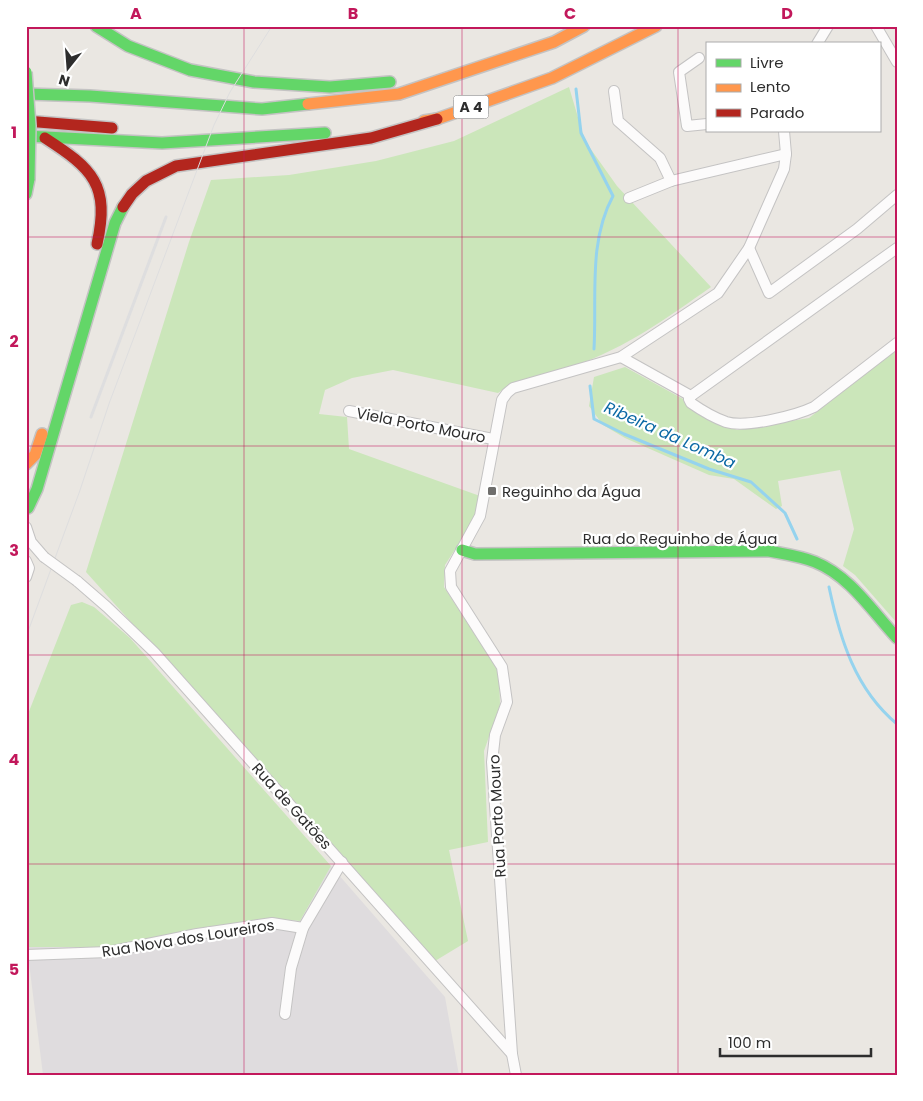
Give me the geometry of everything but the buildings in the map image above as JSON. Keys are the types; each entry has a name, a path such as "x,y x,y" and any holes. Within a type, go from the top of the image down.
{"main road":[{"path":"96,26 128,46 190,70 254,82 330,87 442,78"},
{"name":"A 4","path":"26,94 90,96 262,109 399,94 554,42 584,26"},
{"name":"A 4","path":"26,121 161,133 271,137 368,130 437,119 552,78 656,26"},
{"path":"26,72 30,103 31,148 26,194"},
{"path":"26,83 90,96"},
{"path":"27,510 37,489 115,223 130,194 152,176 176,166 371,138 437,119"},
{"path":"26,136 162,143 271,137"},
{"path":"26,464 31,461 38,449 102,229 103,213 98,186 91,173 72,155 44,138"},
{"path":"26,496 27,510"},
{"name":"Rua do Reguinho de Água","path":"462,550 475,554 769,550 800,555 817,562 846,580 897,638"}],"street":[{"path":"818,42 828,26"},
{"path":"876,26 897,62"},
{"path":"699,58 679,72 687,126 706,124"},
{"path":"614,91 618,121 660,158 671,181"},
{"name":"Rua Porto Mouro","path":"512,1054 492,762 495,735 507,702 502,667 451,587 450,571 480,516 493,439 502,400 507,393 513,388 621,357 718,293 749,248 784,169 786,154 784,132"},
{"path":"629,198 671,181 786,154"},
{"path":"749,248 769,293 857,229 897,195"},
{"path":"897,248 689,399 691,403 726,422 749,423 802,412 814,407 897,343"},
{"path":"621,357 691,396"},
{"name":"Viela Porto Mouro","path":"349,411 493,439"},
{"name":"Rua de Gatões","path":"26,527 31,542 44,557 107,606 154,652 512,1054"},
{"name":"Rua de Gatões","path":"26,550 44,557"},
{"path":"26,560 28,568 26,577"},
{"path":"285,1014 291,968 303,928 342,862"},
{"name":"Rua Nova dos Loureiros","path":"26,955 108,952 197,934 272,922 303,928"},
{"path":"512,1054 516,1075"}],"shaded area":[{"path":"331,866 445,997 459,1075 43,1075 27,947 107,947 187,933 192,929 237,925 270,918 300,921"}],"green space":[{"path":"569,87 585,141 617,186 711,287 646,331 612,350 576,365 526,379 498,393 393,370 352,378 325,390 319,414 347,417 349,449 480,496 476,517 445,565 444,587 499,672 500,705 484,751 488,842 449,850 468,941 435,961 86,572 189,242 211,180 289,175 376,161 454,141"},
{"path":"897,349 897,623 855,575 843,566 854,529 840,470 778,481 782,506 776,509 734,479 709,475 625,438 603,425 589,406 594,377 625,367 683,399 688,408 737,430 809,418"},
{"path":"82,602 94,607 130,638 331,866 300,921 270,918 237,925 192,929 187,933 141,943 107,947 26,947 26,719 71,605"}],"waterway":[{"name":"Ribeira da Lomba","path":"576,89 581,133 613,196 605,214 597,251 594,349"},
{"name":"Ribeira da Lomba","path":"590,386 594,419 624,434 709,469 751,482 785,513 797,539"},
{"name":"Ribeira da Lomba","path":"829,587 838,625 851,662 870,695 897,724"}],"tram line":[{"path":"26,637 79,493 110,401 214,125 230,92 272,26"}],"railway":[{"path":"91,417 166,217"}],"traffic: fast":[{"path":"96,26 128,46 190,70 254,82 330,87 390,82"},
{"path":"26,72 30,126 29,179"},
{"path":"26,94 90,96 262,109 308,104"},
{"path":"26,136 162,143 325,133"},
{"path":"26,194 29,179"},
{"path":"28,508 37,489 115,223 123,207"},
{"path":"462,550 475,554 769,551 792,555 815,562 839,576 860,595 897,638"}],"traffic: slow":[{"path":"308,104 399,94 554,42 584,26"},
{"path":"424,121 437,119 552,78 656,26"},
{"path":"26,464 35,455 42,434"}],"traffic: jam":[{"path":"123,207 132,194 146,181 176,166 371,138 437,119"},
{"path":"26,121 112,128"},
{"path":"45,138 75,159 94,180 99,193 101,207 97,244"}],"place":[{"name":"Reguinho da Água","path":"492,491"}]}
